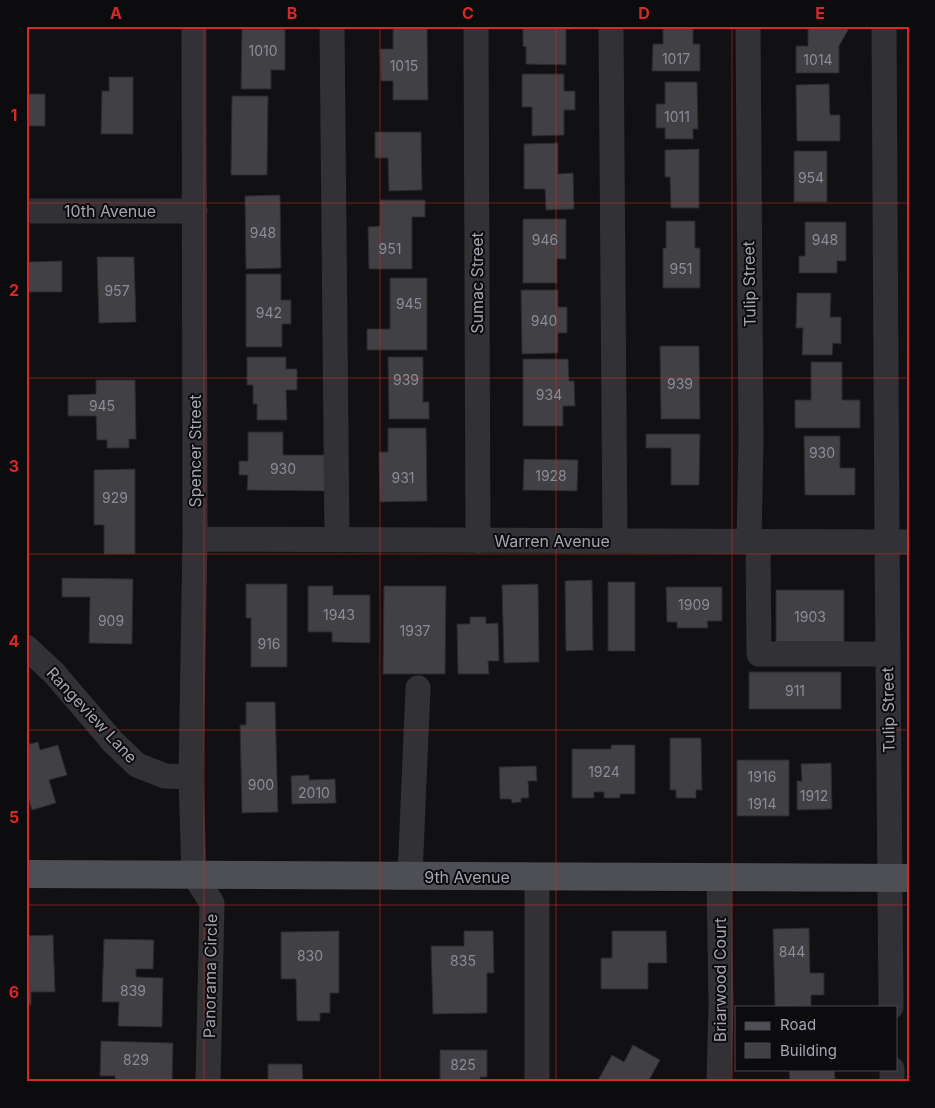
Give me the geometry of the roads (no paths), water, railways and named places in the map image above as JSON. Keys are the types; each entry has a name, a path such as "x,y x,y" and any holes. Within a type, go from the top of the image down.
{"main road":[{"name":"9th Avenue","path":"26,874 899,878"}],"street":[{"name":"Spencer Street","path":"194,26 195,540 192,777 194,875"},
{"path":"332,26 337,540"},
{"name":"Sumac Street","path":"476,26 478,540"},
{"path":"612,26 615,541"},
{"name":"Tulip Street","path":"748,26 750,441 759,654 888,654"},
{"name":"Tulip Street","path":"884,26 898,542 888,654 899,878 892,1006"},
{"name":"10th Avenue","path":"26,211 195,211"},
{"name":"Warren Avenue","path":"195,540 898,542"},
{"name":"Rangeview Lane","path":"26,647 54,673 113,742 137,765 165,776 192,777"},
{"path":"410,876 418,688"},
{"name":"Panorama Circle","path":"194,875 212,903 208,1082"},
{"path":"537,877 537,1082"},
{"name":"Briarwood Court","path":"719,878 721,1005 719,1082"}]}
